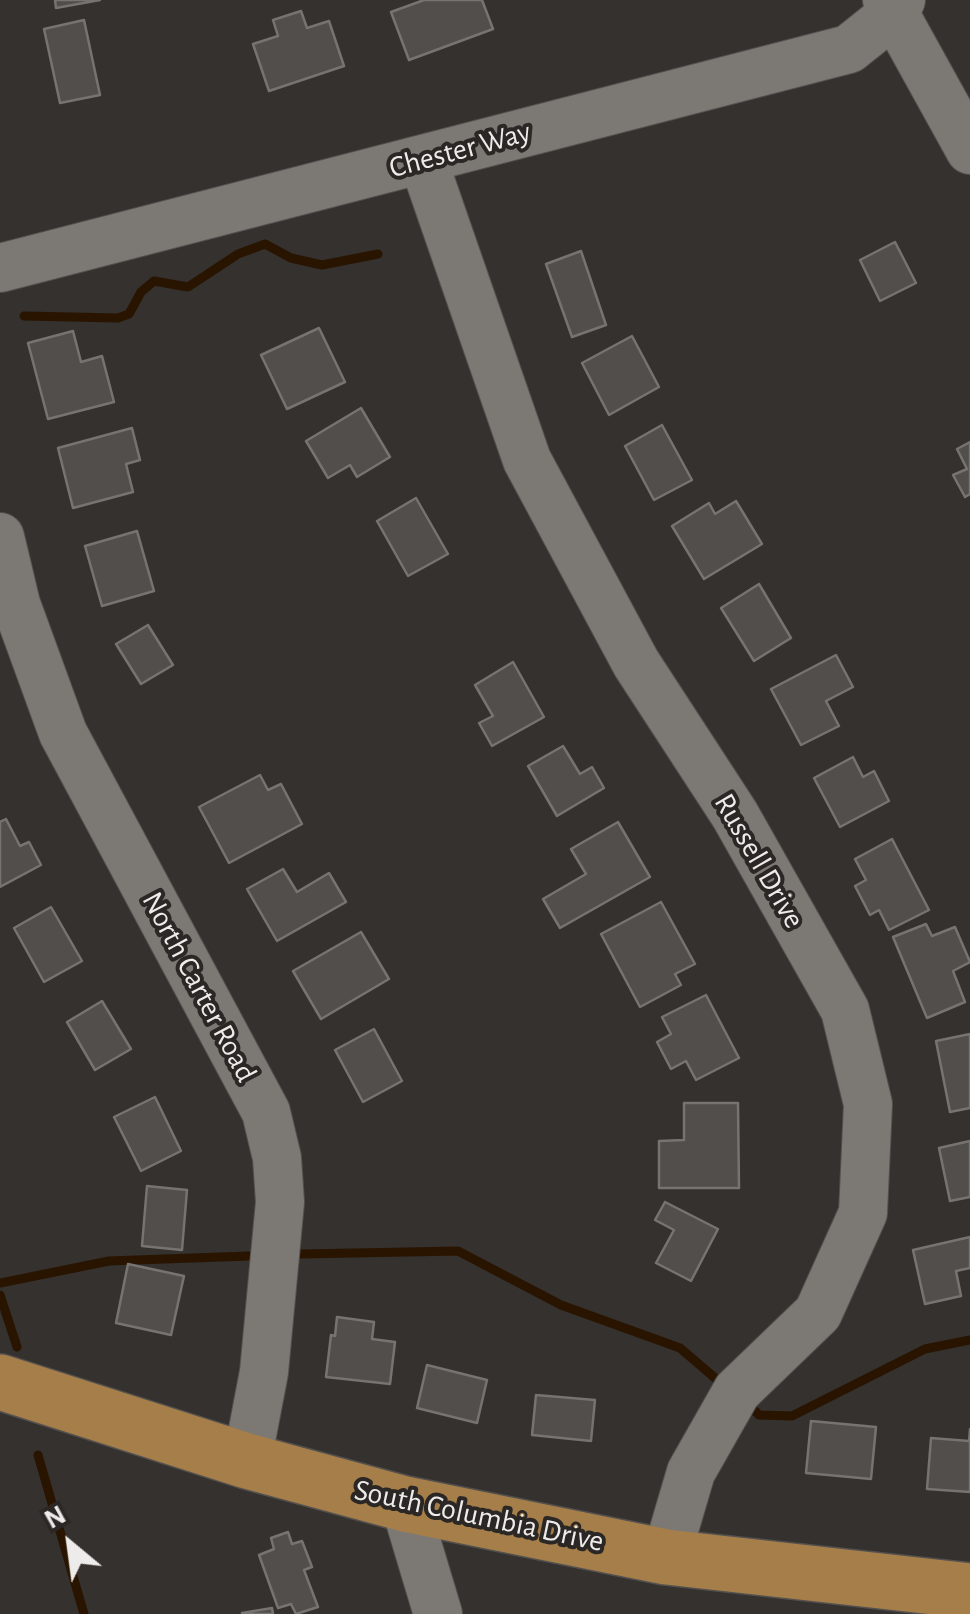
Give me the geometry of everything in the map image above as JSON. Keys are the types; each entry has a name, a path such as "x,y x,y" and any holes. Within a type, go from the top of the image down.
{"main road":[{"name":"South Columbia Drive","path":"0,1382 247,1461 406,1504 666,1557 970,1591"}],"street":[{"path":"894,4 970,150"},
{"name":"Chester Way","path":"0,268 848,49 894,4"},
{"name":"Russell Drive","path":"422,160 527,460 636,664 735,815 845,1010 868,1104 862,1213 826,1296 818,1313 737,1391 691,1472 666,1557"},
{"name":"North Carter Road","path":"0,537 16,604 63,733 266,1112 277,1158 280,1202 264,1372 247,1461"},
{"path":"406,1504 438,1614"}],"building":[{"path":"55,0 100,0 56,8"},
{"path":"424,0 482,0 493,29 409,60 391,12"},
{"path":"301,11 307,28 329,21 344,66 269,91 253,44 278,36 273,20"},
{"path":"84,20 100,95 60,103 44,29"},
{"path":"895,242 916,283 880,301 860,260"},
{"path":"581,251 606,325 572,337 546,264"},
{"path":"319,328 345,382 287,409 261,355"},
{"path":"73,331 81,362 102,356 114,402 48,419 28,343"},
{"path":"632,336 659,387 609,415 582,363"},
{"path":"361,408 390,457 357,477 350,465 328,478 306,441"},
{"path":"662,425 692,480 654,500 625,446"},
{"path":"132,428 140,460 126,464 133,492 73,508 58,448"},
{"path":"970,442 970,494 965,497 953,475 967,469 957,449"},
{"path":"416,498 448,554 408,576 377,521"},
{"path":"736,501 762,544 704,579 672,526 709,503 715,514"},
{"path":"137,531 154,591 102,606 85,546"},
{"path":"759,584 791,638 754,661 721,608"},
{"path":"148,625 173,665 141,684 116,644"},
{"path":"836,655 853,687 826,701 839,726 801,745 771,689"},
{"path":"513,662 544,717 492,746 479,723 493,716 475,685"},
{"path":"563,746 580,774 592,767 604,788 557,816 528,766"},
{"path":"853,757 863,777 874,771 889,801 840,827 814,778"},
{"path":"260,775 268,790 281,784 302,824 229,863 199,807"},
{"path":"6,819 20,846 29,842 41,865 0,887 0,822"},
{"path":"618,822 650,877 560,928 543,899 586,874 571,849"},
{"path":"892,839 929,910 889,930 879,910 870,915 855,886 866,880 855,859"},
{"path":"283,869 297,892 329,873 346,902 277,941 247,889"},
{"path":"661,902 695,964 675,974 681,985 640,1007 601,934"},
{"path":"51,907 82,961 44,982 14,928"},
{"path":"926,924 932,936 955,927 970,962 953,971 965,1002 927,1018 893,937"},
{"path":"361,932 389,979 321,1019 293,971"},
{"path":"706,995 739,1058 696,1080 686,1061 671,1069 657,1042 671,1034 662,1017"},
{"path":"102,1001 131,1049 95,1070 67,1022"},
{"path":"374,1029 402,1081 363,1102 335,1050"},
{"path":"970,1034 970,1108 950,1112 936,1041"},
{"path":"155,1097 181,1151 141,1171 114,1117"},
{"path":"684,1103 738,1103 739,1188 659,1188 659,1141 684,1140"},
{"path":"970,1141 970,1197 950,1201 939,1148"},
{"path":"147,1186 187,1190 182,1250 142,1246"},
{"path":"665,1202 718,1229 691,1281 656,1263 674,1230 655,1220"},
{"path":"970,1237 970,1268 956,1271 961,1296 925,1304 913,1250"},
{"path":"128,1264 184,1276 171,1335 116,1323"},
{"path":"337,1317 374,1322 372,1339 395,1342 390,1384 326,1377"},
{"path":"427,1365 487,1380 477,1423 417,1408"},
{"path":"536,1395 595,1400 591,1441 532,1435"},
{"path":"811,1421 876,1427 871,1479 806,1473"},
{"path":"970,1429 970,1492 927,1489 931,1438 969,1441"},
{"path":"288,1532 292,1544 302,1541 312,1567 304,1570 318,1607 296,1614 291,1604 278,1608 259,1555 274,1549 271,1538"},
{"path":"272,1608 273,1614 242,1613"}],"waterway":[{"path":"24,316 118,318 129,314 141,292 154,281 188,287 238,254 265,244 291,258 322,265 378,254"},
{"path":"301,1254 458,1251 561,1305 680,1348 715,1378"},
{"path":"0,1283 109,1261 249,1256"},
{"path":"0,1295 17,1347"},
{"path":"755,1411 759,1415 792,1416 925,1349 970,1340"},
{"path":"38,1455 84,1614"}]}
